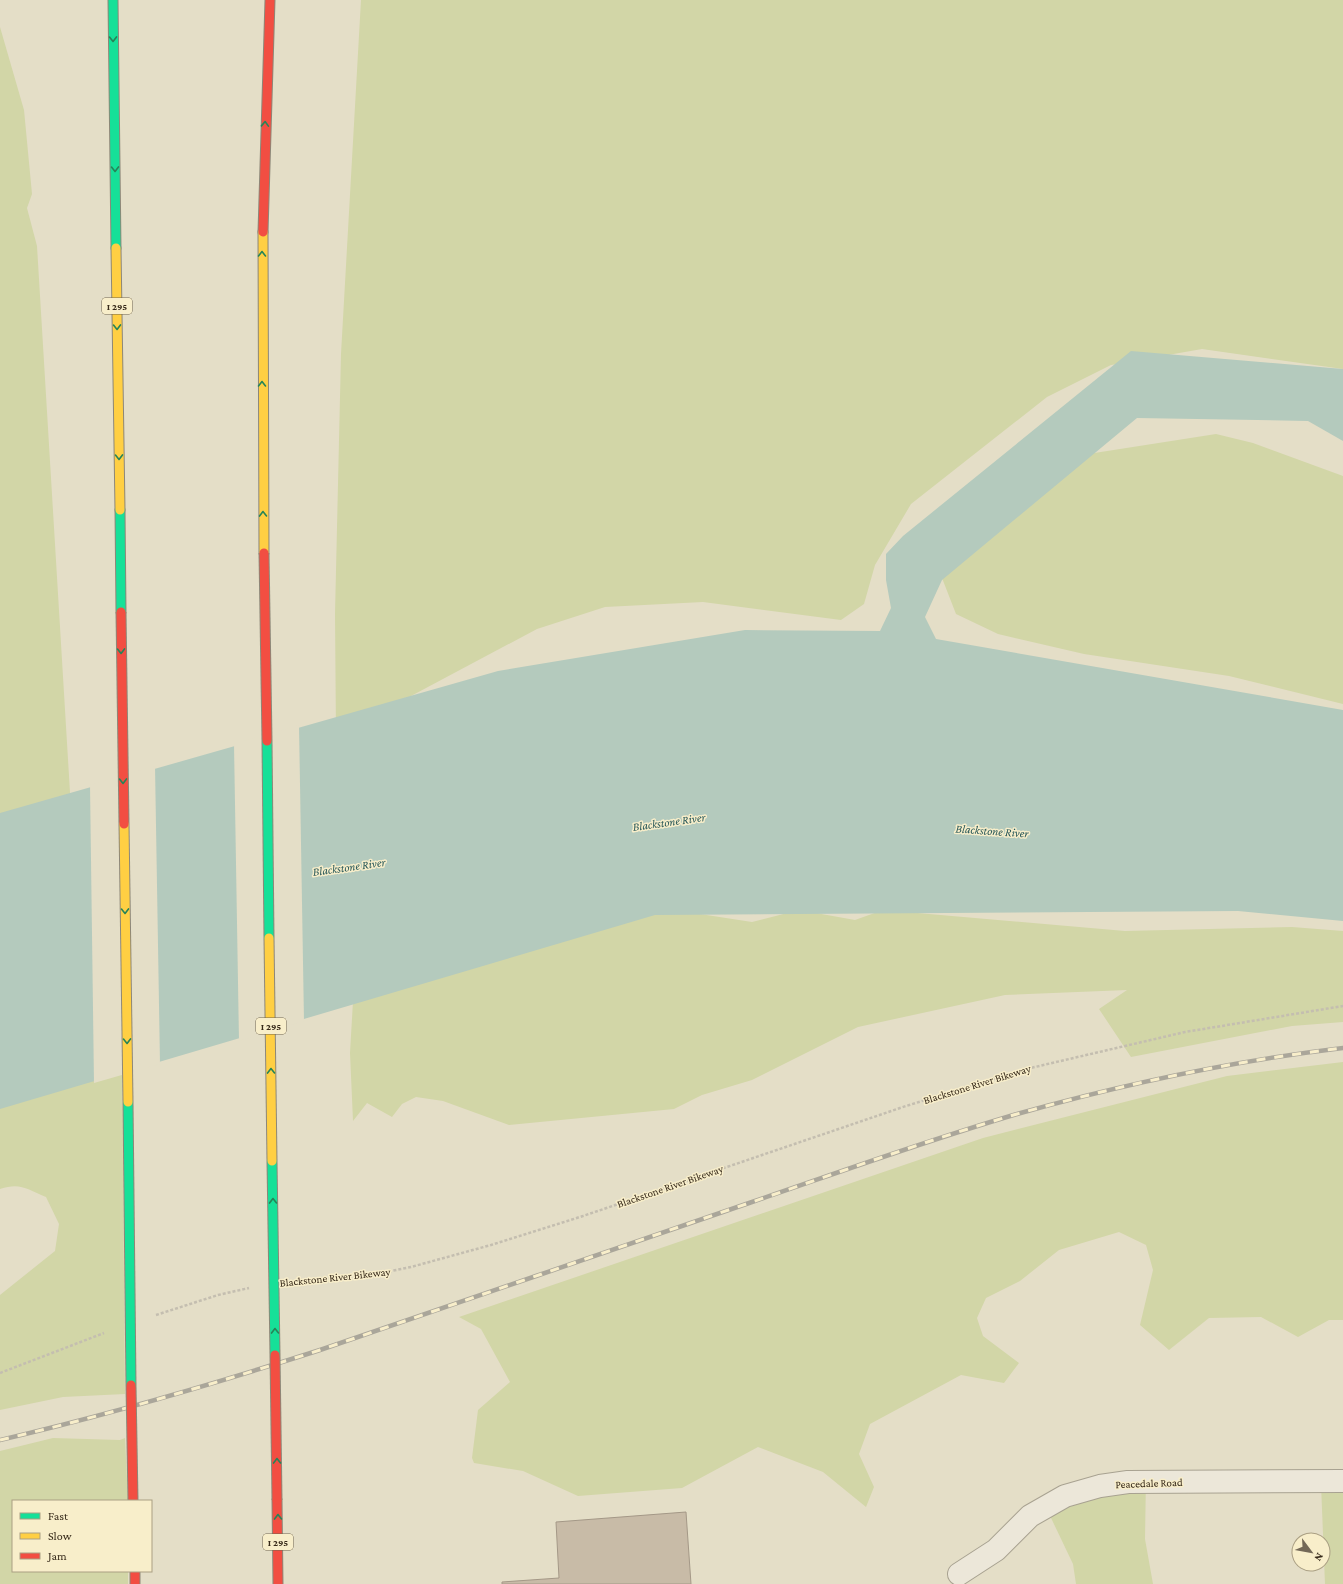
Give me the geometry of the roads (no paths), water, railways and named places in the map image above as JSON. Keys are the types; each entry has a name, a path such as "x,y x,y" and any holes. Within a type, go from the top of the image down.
{"highway":[{"name":"I 295","path":"113,0 120,612 134,1500"},
{"name":"I 295","path":"270,0 262,248 262,440 278,1584"},
{"path":"134,1572 135,1584"}],"street":[{"name":"Peacedale Road","path":"959,1574 996,1550 1030,1516 1065,1496 1100,1486 1128,1482 1343,1481"}],"water":[{"name":"Blackstone River","path":"1131,351 1343,369 1343,441 1308,421 1137,418 942,580 925,617 936,639 1343,710 1343,921 1238,911 655,915 0,1109 0,813 498,671 745,630 880,631 891,608 886,580 886,554 903,536"}],"railway":[{"path":"0,1440 161,1398 320,1350 884,1156 1017,1114 1138,1083 1220,1067 1302,1053 1343,1048"}]}
